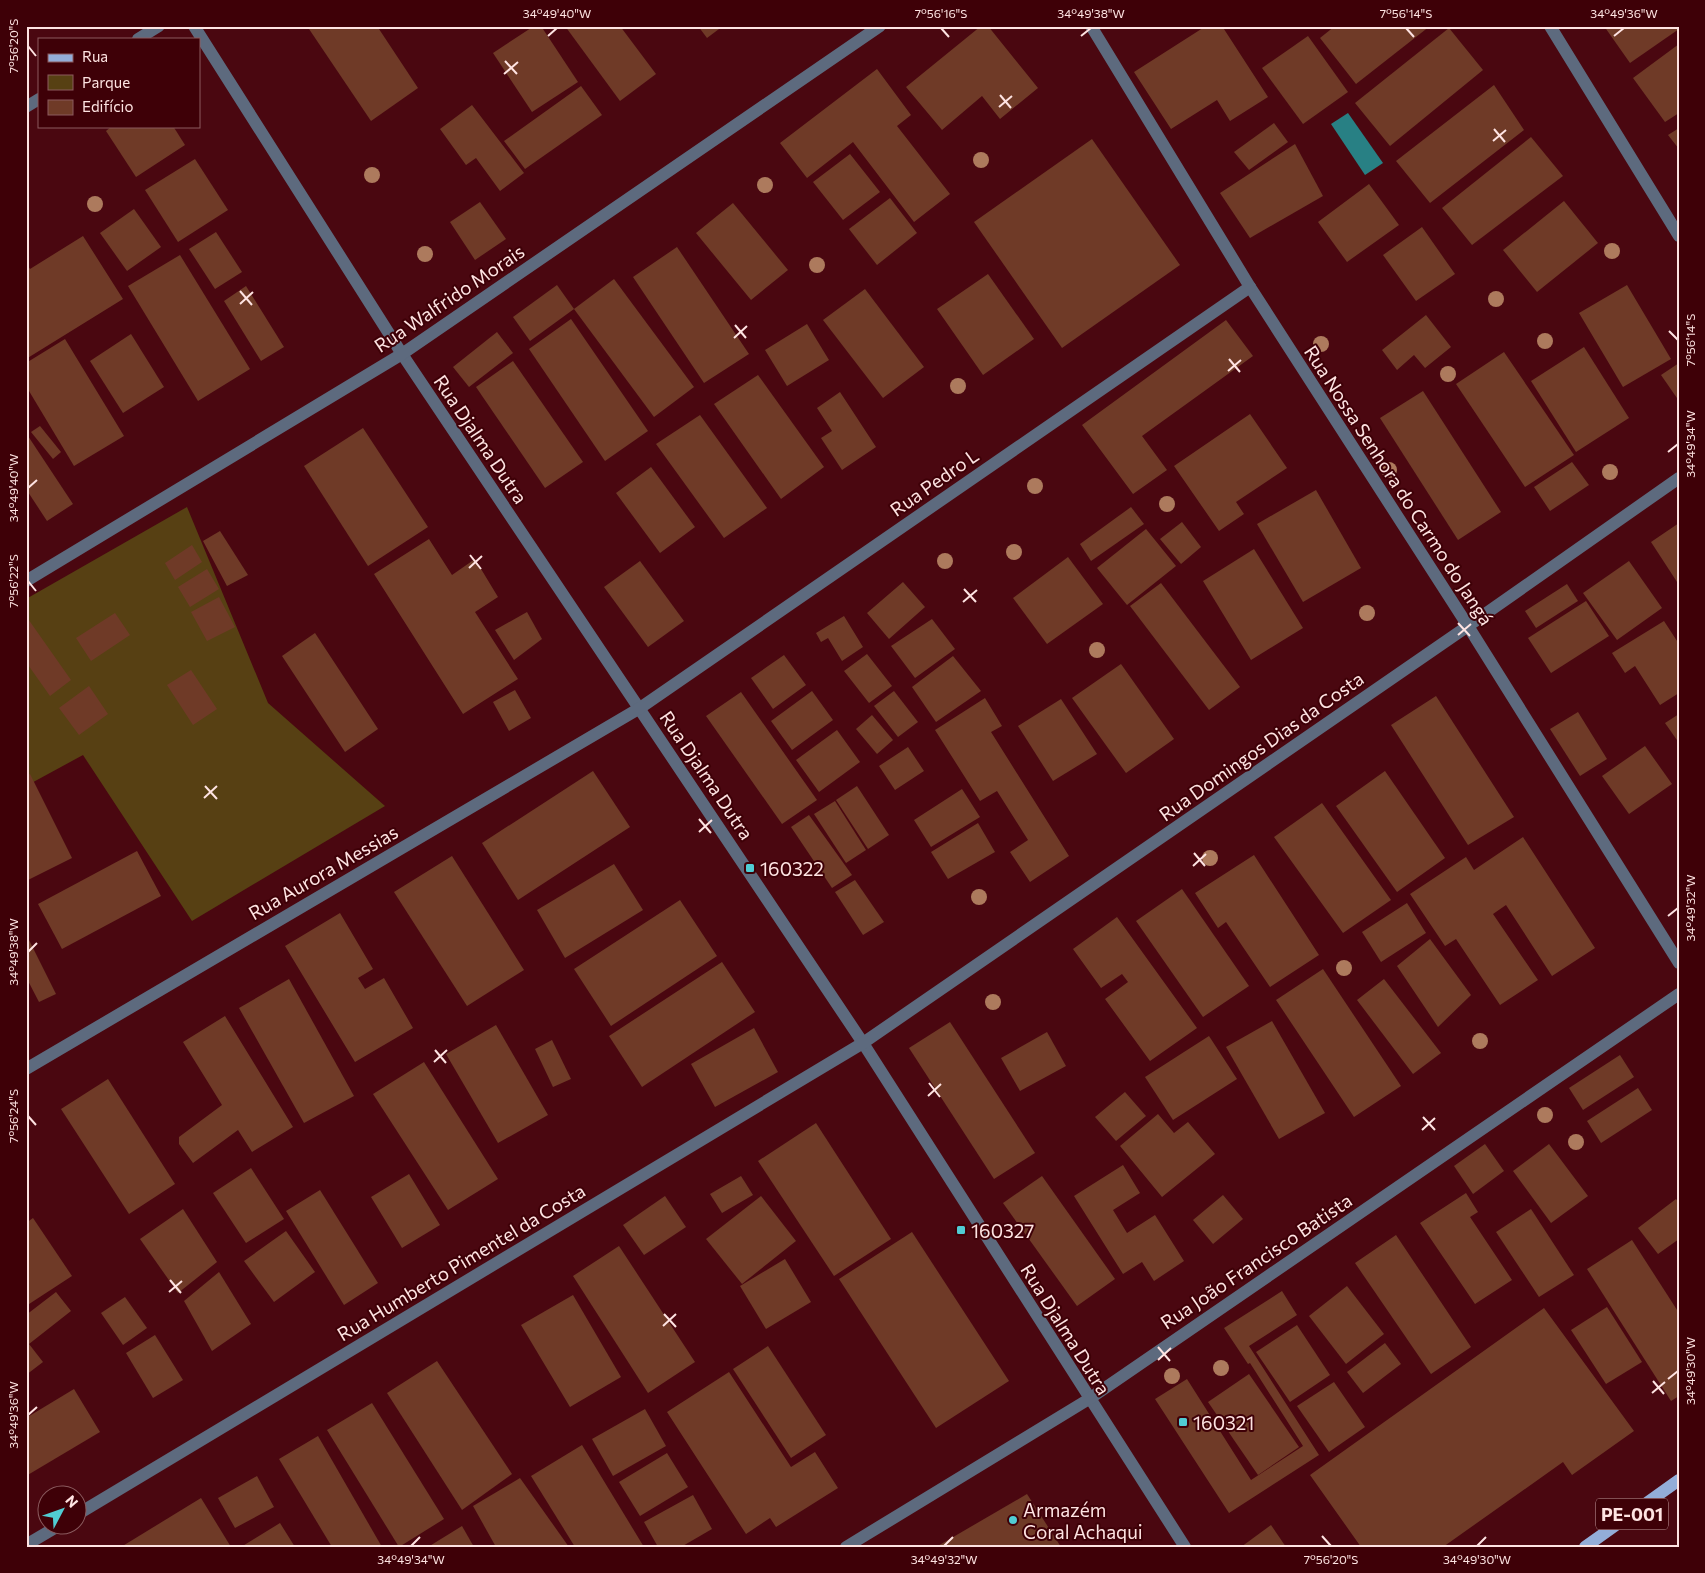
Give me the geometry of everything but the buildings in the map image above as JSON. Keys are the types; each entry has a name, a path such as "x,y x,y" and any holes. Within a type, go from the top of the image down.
{"main road":[{"name":"PE-001","path":"1585,1547 1679,1480"}],"street":[{"path":"140,38 158,26"},
{"name":"Rua Djalma Dutra","path":"194,26 402,354 863,1043 1185,1547"},
{"name":"Rua Walfrido Morais","path":"26,581 402,354 880,26"},
{"name":"Rua Nossa Senhora do Carmo do Jangá","path":"1091,26 1250,287 1468,626 1679,963"},
{"path":"1550,26 1679,236"},
{"path":"26,107 38,100"},
{"name":"Rua Pedro L","path":"640,708 1250,287"},
{"name":"Rua Domingos Dias da Costa","path":"863,1043 1468,626 1679,478"},
{"name":"Rua Aurora Messias","path":"26,1069 640,708"},
{"name":"Rua João Francisco Batista","path":"846,1547 1089,1399 1679,994"},
{"name":"Rua Humberto Pimentel da Costa","path":"88,1508 863,1043"},
{"path":"26,1545 41,1536"}],"green space":[{"path":"187,507 268,703 385,806 192,921 83,755 26,786 26,599"}],"water":[{"path":"1348,113 1383,163 1365,175 1331,124"}],"place":[{"name":"160322","path":"750,868"},
{"name":"160327","path":"961,1230"},
{"name":"160321","path":"1183,1422"},
{"name":"Armazém Coral Achaqui","path":"1013,1520"}]}
